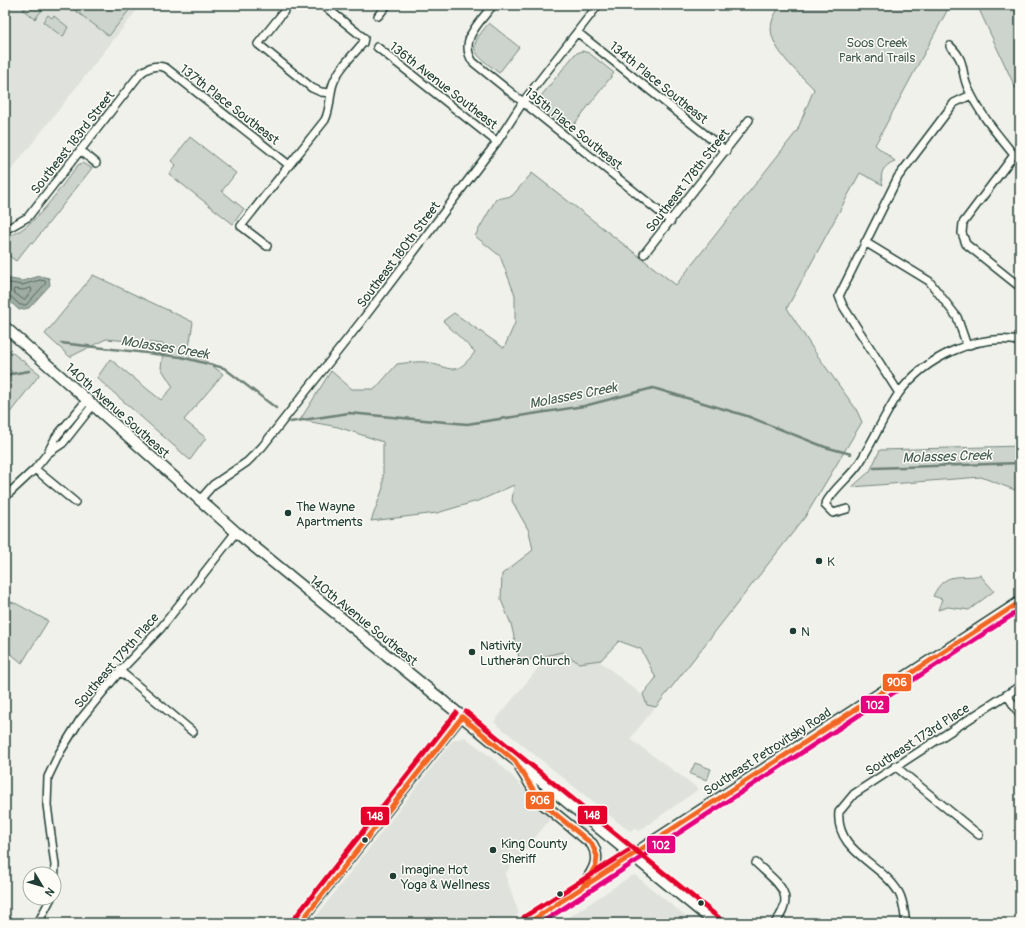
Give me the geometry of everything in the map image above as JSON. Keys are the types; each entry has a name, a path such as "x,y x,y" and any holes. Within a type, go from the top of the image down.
{"main road":[{"name":"140th Avenue Southeast","path":"5,327 236,532 632,857 715,923"},
{"name":"Southeast Petrovitsky Road","path":"528,923 632,857 701,810 1020,602"},
{"path":"515,761 542,803 592,844 595,850 596,865 583,887"}],"street":[{"path":"289,5 258,44 312,88 321,92 331,93"},
{"path":"267,246 241,226 325,120 329,110 335,78 363,43 364,38 323,5"},
{"path":"378,16 387,5"},
{"name":"135th Place Southeast","path":"494,5 470,34 467,50 473,62 671,221"},
{"name":"Southeast 180th Street","path":"200,501 213,485 247,462 262,447 356,328 497,142 522,102 598,5"},
{"name":"134th Place Southeast","path":"578,32 726,151"},
{"path":"950,46 962,60 967,87 979,108 1017,154 963,223 962,233 966,244 1020,286"},
{"name":"136th Avenue Southeast","path":"377,47 497,142"},
{"name":"Southeast 183rd Street","path":"5,230 28,217 140,74 146,69 155,66"},
{"name":"137th Place Southeast","path":"155,66 166,68 289,165"},
{"path":"899,393 843,306 839,296 898,177 954,103 971,95"},
{"name":"Southeast 178th Street","path":"644,254 749,120"},
{"path":"80,150 96,163"},
{"path":"865,242 929,281 957,317 967,346"},
{"path":"847,509 833,513 825,505 858,465 899,393 928,366 967,346 988,341 1020,342"},
{"path":"5,497 35,469 47,454 56,437 90,403"},
{"path":"35,469 75,502"},
{"name":"Southeast 179th Place","path":"55,866 47,805 48,777 60,752 80,720 120,671 161,628 236,532"},
{"path":"120,671 193,732"},
{"name":"Southeast 173rd Place","path":"906,923 903,902 899,893 891,882 850,846 840,831 838,820 839,812 842,806 854,794 1020,686"},
{"path":"1007,695 1020,714"},
{"path":"300,923 462,717"},
{"path":"896,766 979,835"},
{"path":"756,863 785,893 786,904 781,916 775,923"},
{"path":"38,923 47,906"}],"shaded area":[{"path":"5,5 141,5 5,178"},
{"path":"566,634 656,706 630,739 699,789 639,831 635,828 630,831 624,827 494,722"},
{"path":"465,737 500,764 552,817 505,874 519,914 504,923 311,923 453,740"},
{"path":"635,875 694,923 560,923 631,876"}],"green space":[{"path":"27,5 46,5 35,19 23,10"},
{"path":"68,5 133,5 109,36"},
{"name":"Soos Creek Park and Trails","path":"780,5 960,5 949,7 875,145 895,161 883,170 883,185 860,173 787,308 815,352 856,409 862,422 805,517 656,707 647,705 643,694 656,678 641,649 619,641 601,660 579,663 562,652 520,662 511,624 501,600 502,574 533,550 529,531 512,501 514,485 481,500 437,513 371,521 383,488 383,442 338,427 300,420 331,371 352,389 375,389 397,364 426,362 453,369 463,365 475,352 443,321 454,313 504,348 515,323 515,295 500,256 475,236 496,199 512,196 532,173 676,285 797,131 814,89 785,59 774,40 771,31 772,22"},
{"path":"977,5 1020,5 1020,93 1016,89"},
{"path":"48,15 52,18 54,16 68,27 63,37 43,22"},
{"path":"489,23 519,47 499,73 483,60 475,51 475,46 481,32"},
{"path":"582,51 589,53 614,73 569,131 545,112 542,107 541,96 575,54"},
{"path":"190,137 236,173 222,191 244,209 233,224 169,174 176,165 171,161"},
{"path":"82,163 92,168 33,243 31,242 16,261 5,253 5,237 16,233 36,217 46,207 78,165"},
{"path":"93,275 193,322 189,348 223,374 184,420 206,438 190,460 97,378 110,359 161,400 173,387 161,368 164,344 106,339 70,357 45,334"},
{"path":"5,347 40,374 5,419 5,371 9,374 12,372 5,366"},
{"path":"1020,446 1020,492 981,477 852,487 870,471 880,450"},
{"path":"980,575 994,591 969,610 948,607 938,610 942,599 933,596 943,582 954,577"},
{"path":"5,600 17,604 48,621 22,663 5,649"},
{"path":"695,763 711,769 707,780 690,774"}],"water":[{"path":"40,276 49,278 50,285 29,308 19,310 5,297 5,278 22,281"}],"waterway":[{"name":"Molasses Creek","path":"61,343 181,357 224,368 276,408"},
{"name":"Molasses Creek","path":"5,375 29,371"},
{"name":"Molasses Creek","path":"290,422 349,413 467,424 584,406 653,388 747,416 825,447 851,454"},
{"name":"Molasses Creek","path":"874,468 1020,463"}],"transit line":[{"name":"906","path":"528,923 1020,602"},
{"name":"102","path":"541,923 1020,610"},
{"name":"148","path":"466,712 719,918"},
{"name":"148","path":"294,919 456,713"},
{"name":"906","path":"462,717 515,761 542,803 592,844 597,856 596,865 583,887"},
{"name":"906","path":"300,923 462,717"},
{"name":"148","path":"524,917 628,851"}],"place":[{"name":"The Wayne Apartments","path":"288,513"},
{"name":"K","path":"819,561"},
{"name":"N","path":"793,631"},
{"name":"Nativity Lutheran Church","path":"472,652"},
{"name":"King County Sheriff","path":"493,850"},
{"name":"Imagine Hot Yoga & Wellness","path":"393,876"}]}
